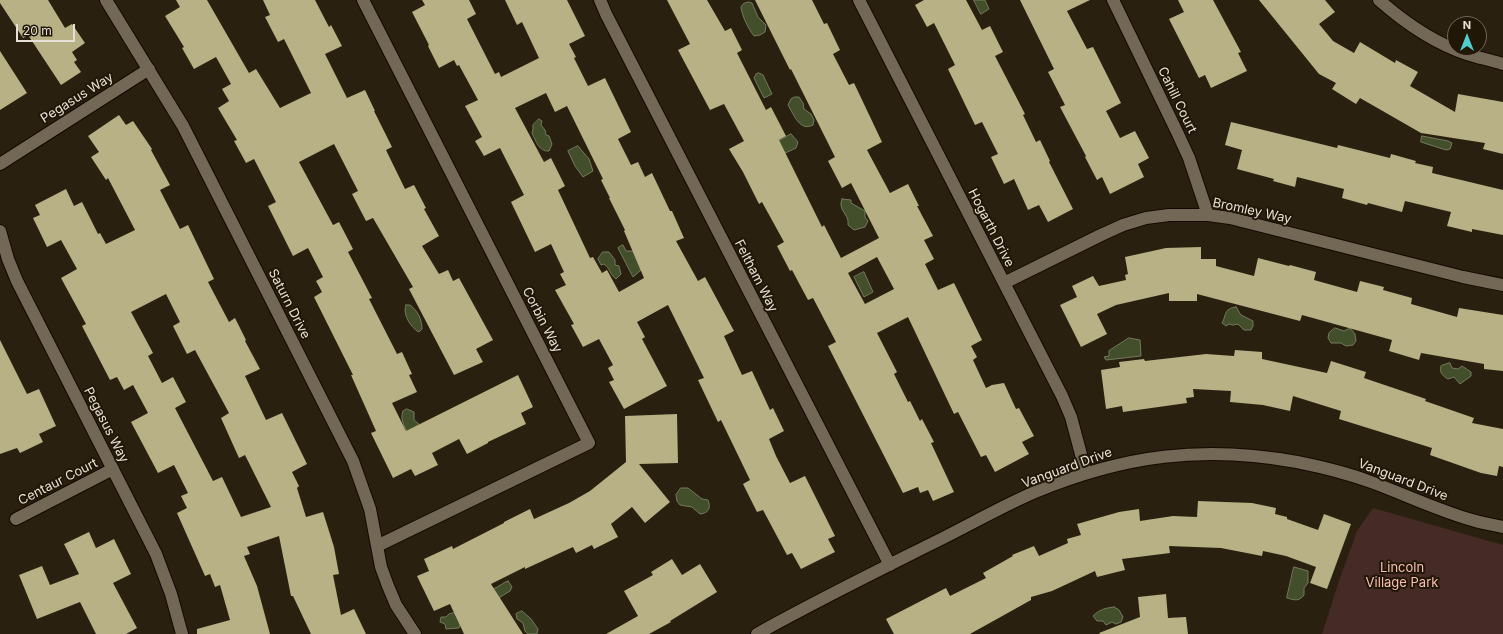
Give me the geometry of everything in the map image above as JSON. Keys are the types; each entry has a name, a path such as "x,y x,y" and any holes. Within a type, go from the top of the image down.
{"street":[{"name":"Saturn Drive","path":"106,0 183,126 353,461 370,510 377,546 388,586 396,605 415,634"},
{"name":"Corbin Way","path":"363,0 589,443 377,546"},
{"name":"Feltham Way","path":"600,0 608,19 890,565"},
{"name":"Hogarth Drive","path":"860,0 1062,396 1071,418 1086,473"},
{"name":"Cahill Court","path":"1113,0 1189,158 1208,214"},
{"path":"1379,0 1408,24 1447,46 1503,64"},
{"name":"Pegasus Way","path":"0,164 149,69"},
{"name":"Bromley Way","path":"1004,283 1123,225 1146,218 1169,214 1208,214 1230,218 1463,277 1503,285"},
{"name":"Pegasus Way","path":"0,231 8,259 17,281 156,554 171,594 182,634"},
{"name":"Vanguard Drive","path":"757,634 785,618 1035,493 1086,473 1146,459 1179,455 1251,455 1299,462 1342,472 1473,521 1503,527"},
{"name":"Centaur Court","path":"16,519 113,469"}],"green space":[{"name":"Lincoln Village Park","path":"1373,508 1503,545 1503,634 1322,634 1357,531"}],"shaded area":[{"path":"974,0 985,0 989,9 981,14"},
{"path":"749,2 752,3 758,17 766,25 765,32 760,35 754,36 743,14 741,7 743,4"},
{"path":"759,73 763,75 772,94 764,98 754,78 756,74"},
{"path":"799,97 803,103 804,109 811,114 814,120 813,125 808,127 804,126 795,118 788,105 791,99"},
{"path":"539,119 542,121 541,125 545,130 546,135 549,136 552,144 549,151 540,148 532,133 533,125"},
{"path":"791,134 798,142 796,148 779,156 778,142"},
{"path":"1422,136 1448,141 1452,143 1450,149 1446,150 1421,142"},
{"path":"578,146 589,159 593,171 583,177 575,166 568,151"},
{"path":"842,199 851,200 851,203 865,211 865,217 868,221 865,227 854,230 848,225 847,218 841,207"},
{"path":"623,245 626,251 633,251 641,270 633,277 618,248"},
{"path":"603,252 609,252 615,260 615,265 619,266 621,274 616,279 612,276 608,267 604,264 601,265 598,259"},
{"path":"864,272 873,292 864,297 854,277"},
{"path":"406,305 410,305 419,316 422,329 419,332 413,327 406,316"},
{"path":"1236,307 1241,315 1253,321 1251,330 1244,330 1238,324 1229,324 1226,326 1222,323 1226,312 1229,309"},
{"path":"1335,328 1344,331 1350,328 1355,334 1356,341 1353,345 1346,346 1341,343 1331,343 1328,338 1329,333"},
{"path":"1129,338 1140,340 1141,356 1106,360 1104,357 1109,356 1109,351"},
{"path":"1450,363 1452,368 1458,369 1462,366 1471,372 1471,376 1460,384 1454,377 1448,379 1442,374 1441,366"},
{"path":"407,409 414,412 414,420 419,424 410,437 402,418 403,411"},
{"path":"681,488 688,488 702,499 708,500 708,510 700,514 692,507 680,505 677,501 676,495"},
{"path":"1294,567 1308,571 1308,583 1304,588 1304,595 1300,599 1296,600 1287,598"},
{"path":"508,581 512,587 510,591 494,601 493,589"},
{"path":"1114,607 1119,610 1123,617 1121,622 1116,624 1112,622 1106,625 1103,621 1097,621 1093,616 1102,610"},
{"path":"522,611 531,619 538,629 537,634 528,634 525,631 523,623 517,619 516,614"},
{"path":"454,613 461,622 459,628 446,629 445,624 440,622 441,617 446,617 449,614"}],"building":[{"path":"0,0 48,0 65,28 72,24 85,43 72,52 77,60 74,62 81,72 61,85 28,35 23,38 0,3"},
{"path":"176,0 207,0 249,73 256,69 280,108 311,93 284,39 278,42 265,17 270,15 263,0 315,0 329,27 331,25 342,46 325,54 347,98 365,90 392,147 386,150 405,189 414,185 426,208 424,209 439,236 422,246 439,274 448,270 453,281 459,278 493,340 476,349 483,362 454,375 409,289 413,287 373,218 366,221 352,194 358,191 334,144 299,162 333,225 339,222 353,249 348,252 372,298 369,299 397,354 402,352 412,374 409,375 417,392 392,403 406,431 518,375 533,407 521,413 526,424 467,454 459,439 432,453 438,465 415,476 411,469 393,478 371,433 376,431 351,375 353,375 314,297 322,292 316,281 323,277 308,248 293,256 268,206 276,202 254,159 246,163 234,141 237,140 218,108 229,101 222,89 231,84 216,57 194,69 182,48 184,47 165,16 180,7"},
{"path":"422,0 469,0 476,14 467,19 495,74 499,72 501,77 539,58 522,22 517,25 505,0 567,0 585,36 569,44 576,57 574,58 588,86 605,78 631,132 618,139 631,165 638,162 645,177 652,173 670,211 672,211 684,238 676,241 698,281 705,277 734,331 724,336 742,375 752,371 770,410 773,408 784,431 769,439 776,456 790,483 805,476 835,536 828,539 835,552 801,569 792,553 787,555 763,510 757,512 743,484 750,480 721,420 718,422 698,380 704,378 668,305 637,322 645,337 642,339 667,386 624,409 609,382 614,380 608,368 613,365 599,339 583,347 571,325 574,324 555,290 566,285 560,274 564,272 551,244 535,252 511,202 524,195 500,148 484,156 475,141 482,137 465,106 478,100 459,65 457,66 454,60 439,68 428,46 429,45 412,12 425,5","holes":["546,93 555,112 567,106 603,179 601,180 625,230 624,231 644,278 619,292 607,270 602,273 593,257 590,258 558,190 565,186 551,158 544,162 515,108"]},
{"path":"667,0 707,0 725,31 731,28 742,50 737,53 766,110 771,107 786,136 779,140 822,227 824,225 841,258 879,238 851,183 842,188 828,161 835,157 755,0 812,0 824,24 827,23 840,50 833,54 849,85 854,83 882,142 867,150 890,193 908,184 919,206 917,206 933,236 924,240 934,259 925,264 938,290 954,283 982,340 971,346 977,357 973,360 986,388 992,385 1004,383 1016,409 1019,408 1034,436 1022,442 1029,454 995,472 986,455 981,457 958,412 954,414 908,317 877,333 897,372 894,374 908,402 910,401 920,421 922,419 934,442 931,443 954,492 933,501 928,490 920,493 918,487 903,493 828,346 836,342 813,298 808,300 792,270 790,271 777,246 784,242 762,202 759,204 743,172 729,149 744,141 724,104 710,110 678,50 690,44","holes":["877,257 894,289 865,304 848,273"]},
{"path":"924,0 966,0 982,30 990,26 1003,52 995,56 1025,114 1023,115 1036,142 1040,140 1050,161 1049,162 1073,209 1048,222 1039,205 1028,210 1014,179 1004,184 991,157 998,154 982,122 975,125 948,69 955,65 934,23 927,27 915,5"},
{"path":"1020,0 1090,0 1067,11 1087,49 1093,47 1121,103 1106,111 1120,138 1135,131 1149,158 1138,164 1144,177 1110,194 1102,177 1097,180 1060,107 1065,105 1048,72 1054,69"},
{"path":"1178,0 1213,0 1241,52 1238,53 1247,71 1211,88 1205,75 1199,78 1169,19 1184,12"},
{"path":"1259,0 1325,0 1335,12 1319,24 1333,41 1354,53 1360,42 1395,63 1396,60 1418,72 1410,86 1455,112 1458,94 1503,102 1503,154 1483,149 1485,143 1421,133 1360,98 1356,104 1332,89 1336,83 1319,74"},
{"path":"0,51 27,93 0,110"},
{"path":"119,115 126,125 133,121 152,149 151,150 170,185 160,190 180,229 188,225 214,279 208,282 229,322 235,318 260,369 245,376 266,420 282,413 307,464 292,472 299,486 297,488 306,517 323,512 334,547 339,574 333,575 341,615 354,609 366,634 311,634 293,596 291,596 279,536 247,547 250,554 244,556 257,586 270,634 197,634 197,629 230,620 220,585 215,587 210,574 205,576 177,513 187,508 181,496 188,493 174,465 158,473 131,422 148,413 133,385 124,390 117,377 110,380 82,326 86,324 61,278 77,269 61,240 47,247 33,218 40,215 35,205 66,189 74,206 82,202 98,234 100,233 106,244 135,230 108,178 106,180 91,157 99,152 88,136","holes":["166,294 180,322 173,326 187,354 195,350 229,413 221,418 239,458 245,455 271,507 241,517 222,477 213,481 175,408 186,402 173,377 162,383 148,356 153,353 131,312"]},
{"path":"1231,122 1337,148 1338,145 1390,158 1391,154 1416,161 1415,163 1433,167 1432,173 1503,190 1503,235 1472,229 1472,232 1447,226 1451,212 1405,201 1402,212 1368,203 1367,205 1342,198 1344,189 1297,177 1295,187 1273,181 1274,179 1237,169 1242,150 1225,145"},
{"path":"1201,247 1201,259 1216,259 1216,266 1254,276 1258,258 1316,272 1314,280 1357,292 1360,281 1384,287 1383,290 1412,298 1411,304 1457,317 1459,308 1503,315 1503,371 1484,369 1484,364 1421,353 1419,360 1389,351 1392,340 1302,315 1300,321 1197,294 1197,301 1169,301 1169,293 1116,305 1097,314 1107,334 1081,347 1060,305 1077,297 1072,286 1093,276 1099,286 1126,280 1125,275 1128,274 1125,257 1166,248"},
{"path":"0,340 27,394 39,389 56,426 39,434 43,442 20,453 17,448 0,454"},
{"path":"1235,350 1262,352 1262,359 1327,373 1331,361 1366,372 1364,378 1426,399 1425,401 1474,418 1472,423 1503,429 1503,467 1499,466 1497,476 1481,473 1430,455 1432,448 1339,419 1341,411 1293,396 1290,411 1263,405 1230,402 1231,391 1193,389 1194,397 1186,398 1187,403 1123,412 1122,406 1106,409 1101,370 1120,367 1119,362 1144,359 1145,361 1206,354 1234,356"},
{"path":"677,414 678,463 639,464 670,502 645,523 632,507 611,524 618,537 594,549 592,545 576,553 573,547 525,569 525,567 491,584 523,634 464,634 450,604 434,611 417,576 429,571 424,559 452,546 453,549 530,509 534,519 569,503 590,491 626,462 625,416"},
{"path":"1198,501 1252,503 1276,508 1275,514 1287,517 1287,519 1318,530 1324,514 1351,524 1327,589 1310,583 1316,567 1286,556 1263,551 1262,556 1221,548 1169,546 1170,553 1122,559 1125,570 1097,577 1095,571 1052,591 1031,597 1031,600 970,634 894,634 886,619 946,588 950,596 986,578 983,573 1013,556 1012,555 1034,546 1039,556 1068,543 1067,539 1081,535 1077,524 1119,512 1139,509 1140,521 1173,516 1197,517"},
{"path":"89,532 96,548 114,539 131,574 113,583 137,628 126,634 96,634 80,602 37,619 19,575 42,566 50,585 79,574 64,544"},
{"path":"672,559 682,575 700,564 717,592 670,621 671,622 649,634 606,634 638,616 624,591 653,575 651,572"},
{"path":"1166,594 1168,618 1186,617 1188,634 1099,633 1140,617 1138,597"}]}
